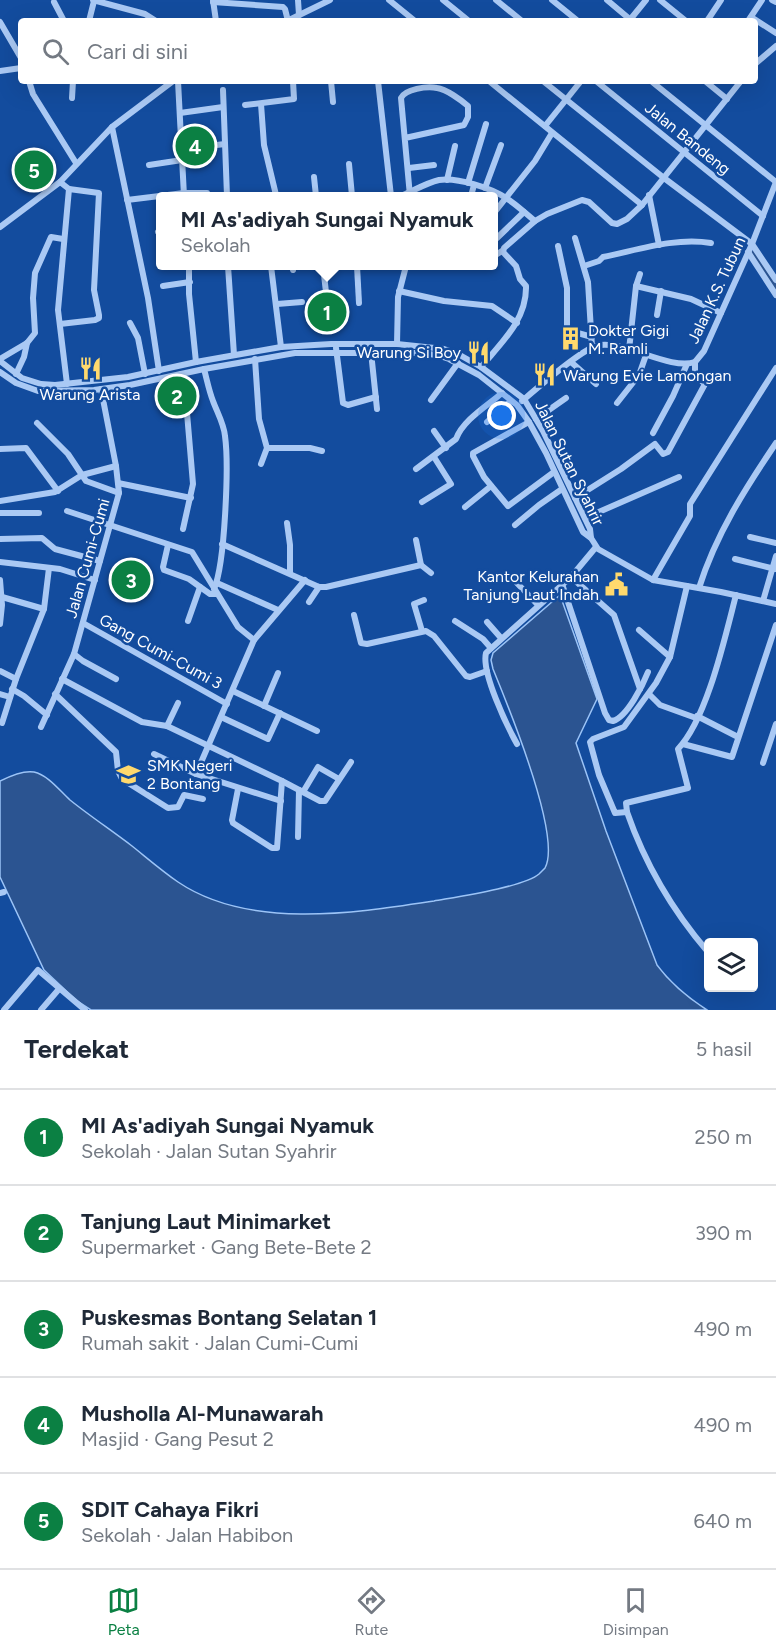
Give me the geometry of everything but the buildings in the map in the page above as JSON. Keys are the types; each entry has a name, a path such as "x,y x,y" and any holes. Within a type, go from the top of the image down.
{"street":[{"path":"298,0 300,15"},
{"path":"294,18 330,0"},
{"path":"389,0 411,18"},
{"path":"443,0 465,18"},
{"path":"496,0 518,18"},
{"path":"552,0 574,18"},
{"path":"607,0 628,18"},
{"path":"632,18 646,0"},
{"path":"660,0 682,18"},
{"path":"709,18 721,0"},
{"path":"751,18 762,0"},
{"path":"90,18 95,1 145,14 151,18"},
{"path":"216,18 213,1 284,7 287,18"},
{"path":"54,3 62,18"},
{"path":"0,22 18,53"},
{"path":"758,23 776,33"},
{"path":"758,61 776,46"},
{"path":"0,71 18,68"},
{"path":"30,84 35,98 76,163"},
{"path":"72,98 73,84"},
{"path":"0,227 60,182 112,127 171,84"},
{"path":"175,84 180,113 184,192"},
{"path":"245,105 294,99 292,84"},
{"path":"331,84 333,102"},
{"path":"378,84 391,192"},
{"path":"421,89 422,84"},
{"path":"493,84 642,205"},
{"path":"547,84 664,178 752,244 776,280"},
{"path":"545,126 578,84"},
{"name":"Jalan Bandeng","path":"600,84 763,216"},
{"path":"655,84 775,184"},
{"path":"709,84 727,99"},
{"path":"498,254 535,221 584,200 589,202 609,222 617,224 631,216 739,84"},
{"path":"405,138 464,125 467,121 468,110 465,104 442,89 436,88 406,92 401,96 410,192"},
{"path":"223,90 227,192"},
{"path":"261,104 264,145 275,192"},
{"path":"180,113 223,107"},
{"path":"471,192 486,124"},
{"path":"112,127 148,298 159,371"},
{"path":"498,207 535,161 552,132"},
{"path":"182,151 203,151 208,146 225,144"},
{"path":"485,188 501,145"},
{"path":"447,180 455,146"},
{"path":"149,165 182,160"},
{"path":"349,164 352,192"},
{"path":"409,168 434,165"},
{"path":"314,177 316,192"},
{"path":"414,192 434,182 447,180 471,184 494,192"},
{"path":"60,182 69,189 99,193 94,290 99,318 60,324"},
{"name":"Jalan K.S. Tubun","path":"592,347 606,345 687,364 695,362 704,351 752,244 775,184"},
{"path":"67,384 58,310 69,189"},
{"path":"498,194 535,221"},
{"path":"650,195 659,245"},
{"path":"127,200 156,197"},
{"path":"498,238 524,212"},
{"path":"0,360 27,343 34,335 36,329 33,298 35,273 51,237 63,239"},
{"path":"487,422 514,403 524,399 592,347 590,296 575,238"},
{"path":"584,266 599,261 603,257 659,245 691,240 711,243"},
{"path":"558,246 567,288 567,330 592,337"},
{"path":"481,367 517,323 526,298 526,286 520,279 517,267 502,251"},
{"path":"748,252 776,294"},
{"path":"189,270 189,294 196,362"},
{"path":"228,270 234,355"},
{"path":"272,270 281,347"},
{"path":"323,270 327,301"},
{"path":"357,270 359,303"},
{"path":"397,344 399,291 405,270"},
{"path":"629,350 636,286 640,274"},
{"path":"163,286 190,282"},
{"path":"636,286 691,299 721,313"},
{"path":"399,291 444,301 492,306 517,323"},
{"path":"657,315 661,291"},
{"path":"277,304 302,302"},
{"path":"130,323 138,338 145,374"},
{"path":"16,374 24,357 27,343"},
{"path":"336,344 344,403 348,405 376,397"},
{"name":"Jalan Sutan Syahrir","path":"0,360 22,378 41,384 67,384 145,374 196,362 281,347 397,344 444,349 481,367 524,399 590,528 591,538"},
{"path":"371,352 377,409"},
{"name":"Jalan Sutan Syahrir","path":"0,372 16,383 38,391 101,389 295,353 420,353 443,357 479,375 514,403 529,422 582,532 591,538"},
{"path":"617,404 639,375 646,355"},
{"path":"255,359 259,419 267,448 261,464"},
{"path":"571,362 596,384"},
{"path":"575,498 655,444 663,454 668,453 705,386 704,382 695,375 695,362"},
{"path":"431,400 458,363"},
{"path":"653,433 674,396 687,364"},
{"path":"653,580 690,516 690,504 776,368"},
{"path":"168,545 163,568 189,579 210,594 216,589 222,544 227,461 225,435 204,369"},
{"path":"181,374 193,484 183,529"},
{"path":"93,382 101,389 106,380"},
{"name":"Jalan Cumi-Cumi","path":"41,727 74,654 119,493 101,389"},
{"path":"416,469 456,440 458,433 477,413 502,393"},
{"path":"536,419 566,398"},
{"path":"529,422 473,454 490,486 509,506 554,471"},
{"path":"37,423 64,450 87,482 119,493"},
{"path":"434,431 446,448"},
{"path":"699,588 707,562 723,527 776,443"},
{"path":"0,449 26,448 58,491"},
{"path":"267,448 310,448 322,451"},
{"path":"422,502 451,484 434,457"},
{"path":"0,501 58,491 82,475 116,466"},
{"path":"585,518 679,477"},
{"path":"118,483 191,498"},
{"path":"465,507 490,486"},
{"path":"515,525 562,489"},
{"path":"67,511 192,552 238,627 254,640"},
{"path":"0,513 39,513"},
{"path":"287,523 290,573"},
{"path":"750,537 775,545"},
{"path":"0,539 42,538 55,549 100,561"},
{"path":"591,538 596,547 653,580 776,604"},
{"path":"416,540 421,565 431,573"},
{"path":"222,544 319,587 421,565"},
{"path":"517,744 504,721 487,671 485,656 490,647 571,577 596,547"},
{"path":"763,602 776,556"},
{"path":"735,559 774,569"},
{"path":"0,562 49,568 95,580"},
{"path":"2,723 12,689 44,609 49,568"},
{"path":"571,577 614,615 640,689"},
{"path":"0,580 0,624"},
{"path":"196,774 254,640 305,580"},
{"path":"515,581 538,605"},
{"path":"562,584 606,717 613,721 618,720 640,689 648,672"},
{"path":"627,812 615,813 599,775 590,742 592,739 624,727 649,694 670,657 687,586"},
{"path":"188,621 200,587"},
{"path":"309,602 319,587"},
{"path":"216,589 278,610"},
{"path":"704,947 663,892 636,839 626,803 688,788 678,751 697,717 715,673 736,595"},
{"path":"422,631 414,604 424,600"},
{"path":"1,602 44,609"},
{"path":"354,615 360,641 364,644 422,631 429,632 435,636 466,676 470,677 487,671"},
{"path":"455,621 483,639 490,647"},
{"path":"487,622 501,638"},
{"name":"Gang Cumi-Cumi 3","path":"83,623 227,704"},
{"path":"683,744 703,748 730,758 776,625"},
{"path":"639,630 670,657"},
{"path":"74,654 116,679"},
{"path":"0,671 16,679"},
{"path":"264,706 278,673"},
{"path":"62,679 142,722 167,726 210,745 320,801 325,801 351,762"},
{"path":"12,689 47,715"},
{"path":"232,691 317,731"},
{"path":"0,694 10,697"},
{"path":"55,694 116,752 118,771 123,779 168,808 178,807 184,795 203,800"},
{"path":"649,694 660,705 697,717 738,737"},
{"path":"167,726 178,703"},
{"path":"222,717 268,739 280,713"},
{"path":"763,763 776,724"},
{"path":"154,754 196,774 280,801"},
{"path":"298,837 301,791 318,767 339,779"},
{"path":"238,789 233,823 274,848 278,846 282,781"},
{"path":"4,1010 38,970 85,1010"},
{"path":"41,1010 58,989"}],"water":[{"path":"560,595 597,699 576,743 606,831 657,965 680,990 707,1010 91,1010 77,1001 44,970 0,877 0,781 21,773 34,772 44,776 70,800 178,882 206,897 237,907 303,914 371,910 489,891 531,879 539,874 545,868 548,852 540,800 491,660 493,653"}],"waterway":[{"path":"755,255 776,286"}],"place":[{"name":"Musholla Al-Munawarah","path":"195,146"},
{"name":"SDIT Cahaya Fikri","path":"34,170"},
{"name":"MI As'adiyah Sungai Nyamuk","path":"327,312"},
{"name":"Dokter Gigi M. Ramli","path":"570,339"},
{"name":"Warung Si Boy","path":"479,352"},
{"name":"Warung Arista","path":"90,369"},
{"name":"Warung Evie Lamongan","path":"545,375"},
{"name":"Tanjung Laut Minimarket","path":"177,396"},
{"name":"Puskesmas Bontang Selatan 1","path":"131,580"},
{"name":"Kantor Kelurahan Tanjung Laut Indah","path":"617,585"},
{"name":"SMK Negeri 2 Bontang","path":"129,774"}]}
